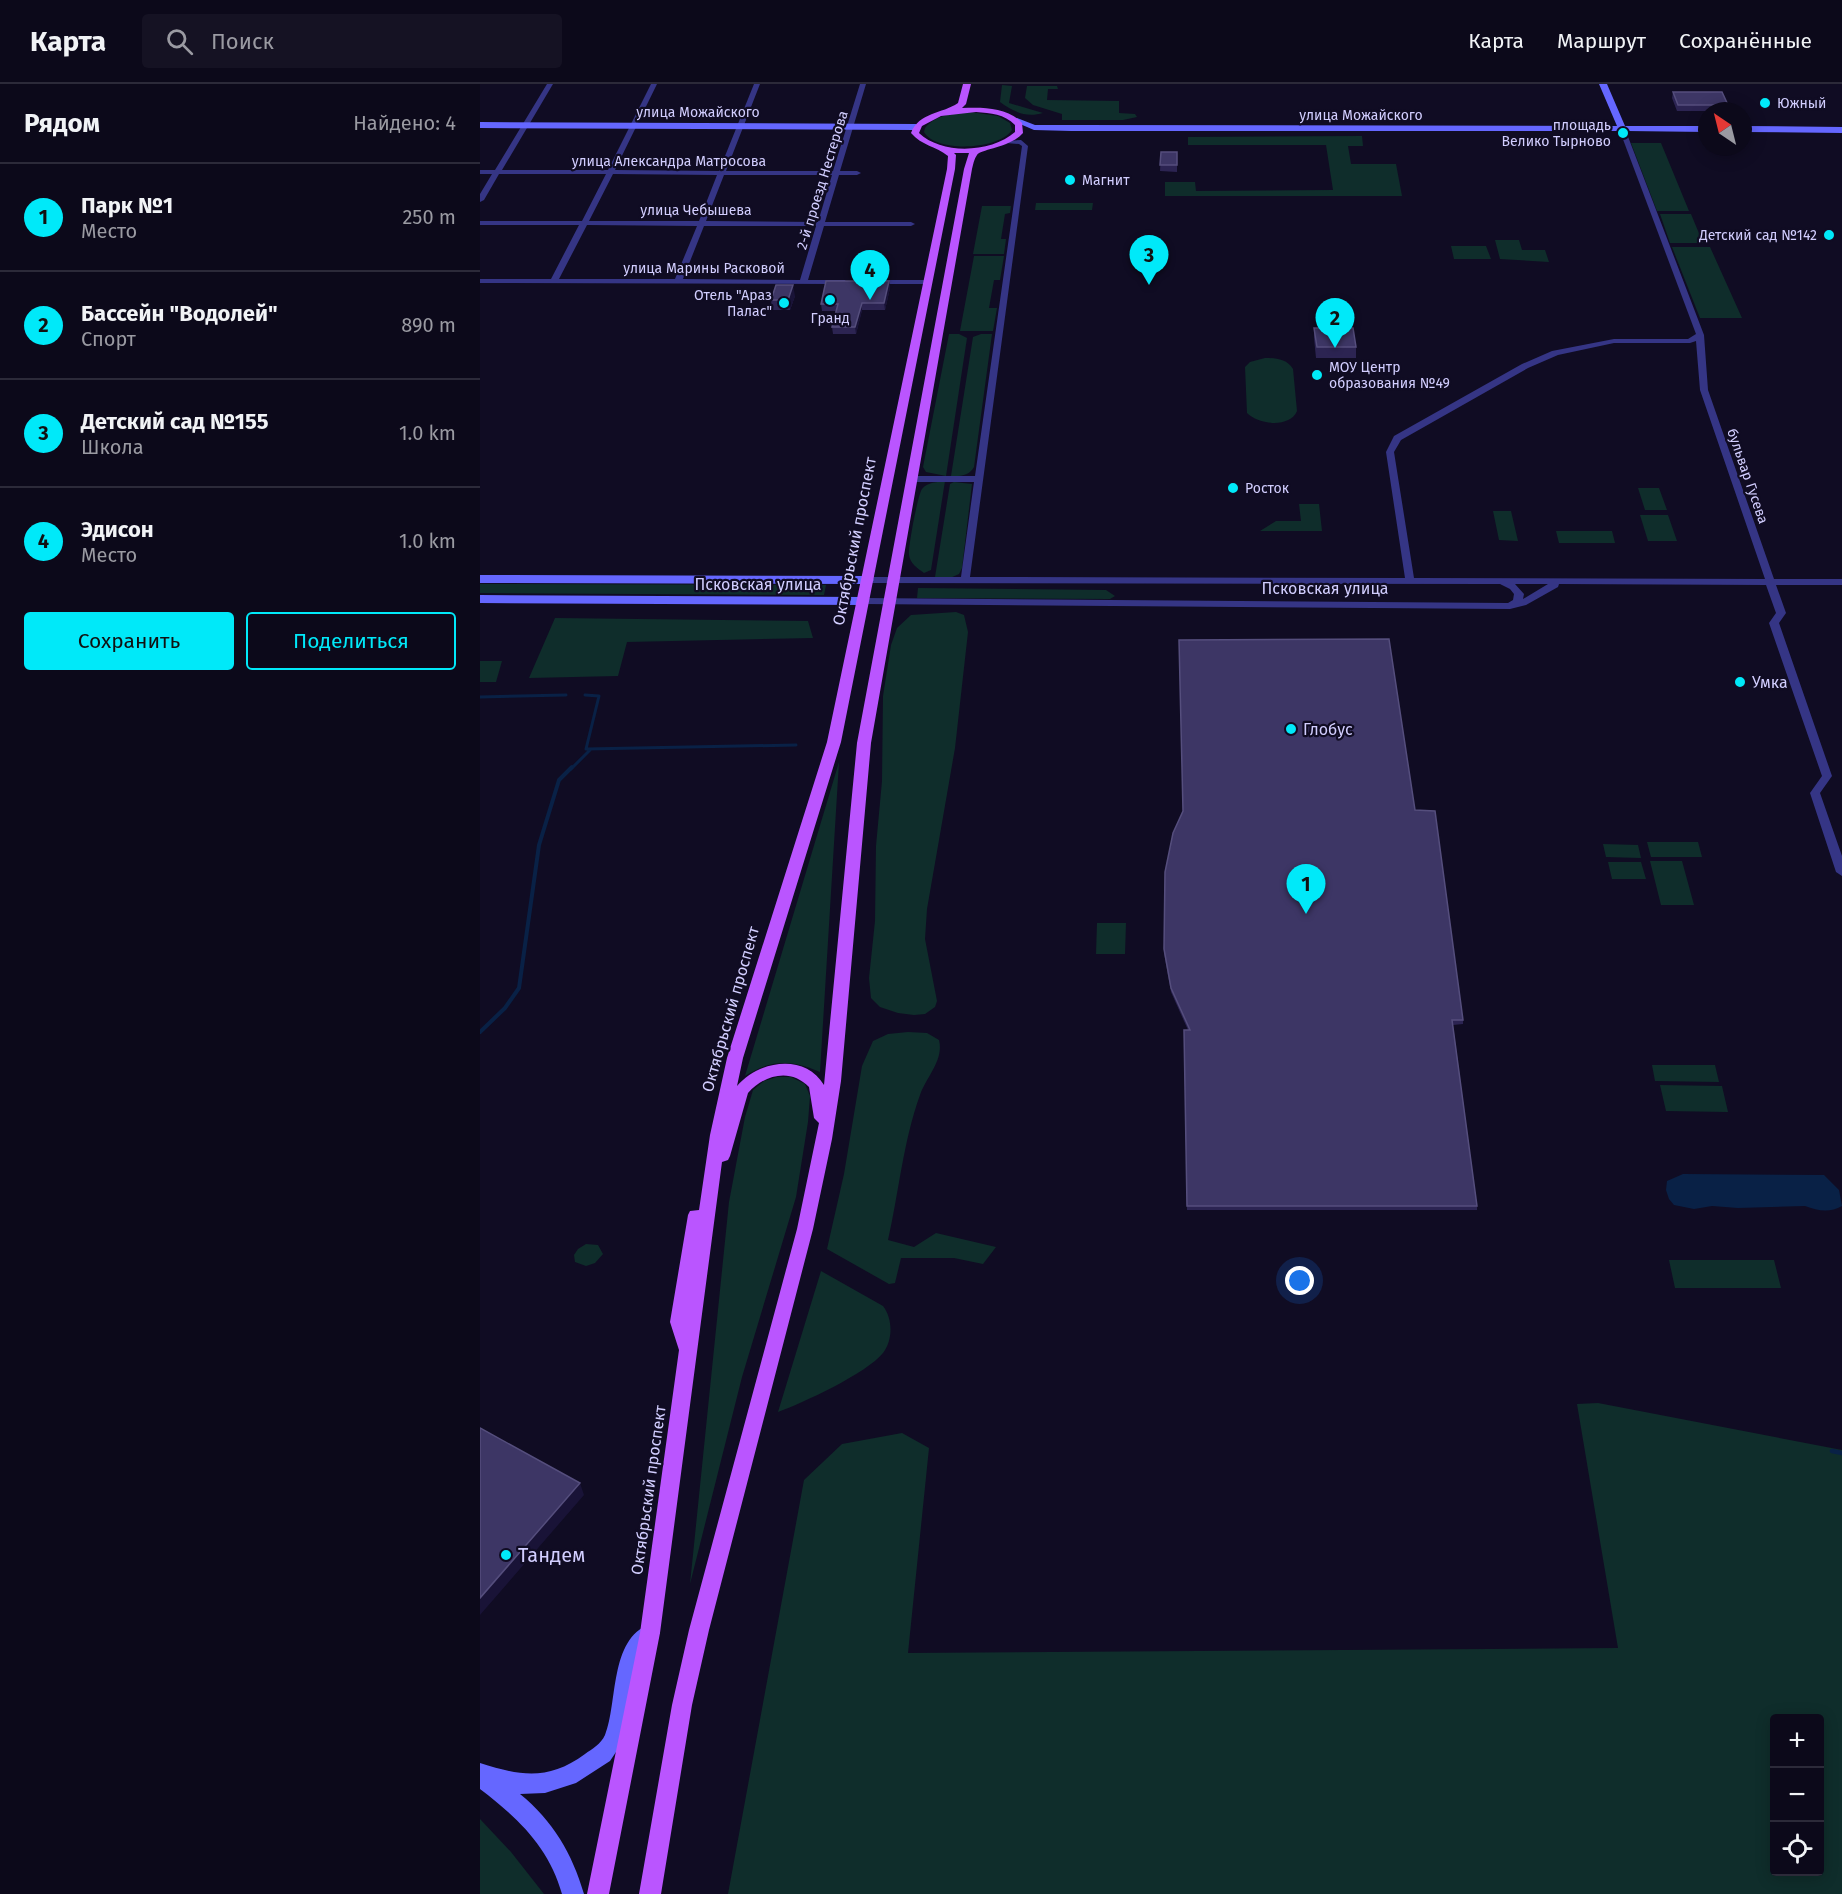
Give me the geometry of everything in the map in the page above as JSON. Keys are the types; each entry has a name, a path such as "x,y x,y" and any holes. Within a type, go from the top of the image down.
{"main road":[{"path":"952,111 963,102 967,84"},
{"name":"бульвар Гусева","path":"1603,84 1622,131"},
{"path":"974,101 981,110"},
{"path":"981,110 1004,114 1017,121 1020,129 1016,137 1008,142 978,149 945,149 922,141 915,133 916,127 931,116 952,111 981,110"},
{"name":"улица Можайского","path":"1017,121 1042,128 1622,131 1698,134"},
{"name":"улица Можайского","path":"480,125 916,127"},
{"name":"улица Можайского","path":"1016,137 1030,133 1061,132 1698,129"},
{"path":"1752,129 1842,132"},
{"path":"1752,134 1842,132"},
{"name":"Октябрьский проспект","path":"598,1894 650,1633 687,1354 679,1322 700,1188 712,1170 735,1058 834,742 951,169 952,156 945,149"},
{"path":"650,1894 682,1705 699,1630 805,1229 824,1139 833,1081 864,742 968,169 972,154 978,149"},
{"name":"Псковская улица","path":"480,579 868,580"},
{"name":"Псковская улица","path":"480,599 863,601"},
{"path":"712,1170 727,1143 741,1092 753,1079 764,1073 790,1070 808,1076 815,1083 819,1091 824,1139"},
{"path":"480,1774 514,1784 545,1783 576,1773 603,1754 614,1740 631,1656 650,1633"},
{"path":"480,1774 542,1828 561,1857 573,1894"}],"street":[{"path":"480,200 550,84"},
{"path":"554,281 654,84"},
{"path":"678,282 757,84"},
{"name":"2-й проезд Нестерова","path":"803,282 863,84"},
{"name":"бульвар Гусева","path":"1622,131 1700,335 1704,390 1781,613 1774,623 1827,776 1815,793 1842,872"},
{"path":"965,580 1025,154 1024,144 1008,142"},
{"name":"улица Александра Матросова","path":"480,172 857,173"},
{"name":"улица Чебышева","path":"480,223 911,224"},
{"name":"улица Марины Расковой","path":"480,281 854,282"},
{"path":"866,282 928,282"},
{"path":"1410,582 1390,452 1396,438 1530,363 1556,353 1583,345 1614,341 1687,342 1695,340 1700,335"},
{"path":"911,479 980,479"},
{"name":"Псковская улица","path":"868,580 1842,582"},
{"path":"1103,581 1115,583 1122,591 1119,599 1108,603"},
{"name":"Псковская улица","path":"1140,603 1129,599 1124,592 1132,584 1144,581"},
{"path":"1499,582 1513,587 1519,594 1518,601 1510,606"},
{"name":"Псковская улица","path":"863,601 1510,606 1525,603 1544,588 1566,582"}],"green space":[{"path":"1002,85 1012,86 1009,103 1043,113 1026,114 1005,106 1000,102"},
{"path":"1027,86 1057,86 1058,89 1048,89 1047,100 1119,101 1119,113 1135,114 1137,117 1123,120 1062,120 1062,114 1033,105 1025,98"},
{"path":"970,112 998,116 1010,123 1012,130 1005,137 994,142 968,146 941,143 931,139 924,132 929,123 940,117"},
{"path":"1362,136 1363,146 1348,146 1351,164 1396,164 1402,196 1165,196 1165,182 1195,182 1196,191 1333,190 1326,145 1188,145 1188,137"},
{"path":"1631,143 1661,143 1689,211 1657,211"},
{"path":"1036,203 1093,203 1092,210 1035,210"},
{"path":"982,206 1011,206 1010,213 1005,214 1001,239 1006,239 1004,254 973,254"},
{"path":"1660,214 1691,214 1703,243 1670,243"},
{"path":"1495,240 1519,240 1522,250 1545,250 1549,262 1500,259"},
{"path":"1451,246 1486,246 1491,259 1454,259"},
{"path":"1672,247 1710,247 1742,318 1700,318"},
{"path":"974,256 1004,256 1000,280 994,280 989,308 997,308 993,331 960,331"},
{"path":"949,334 959,334 967,338 946,476 926,472 923,467"},
{"path":"992,334 974,467 964,475 951,476 973,337"},
{"path":"1265,358 1284,361 1293,369 1297,411 1288,420 1266,422 1247,413 1245,367 1250,362"},
{"path":"945,481 931,570 924,573 912,563 909,555 916,510 920,493 924,487"},
{"path":"954,482 972,484 962,568 959,574 950,578 935,577 950,484"},
{"path":"1638,488 1659,488 1667,510 1645,510"},
{"path":"1299,504 1319,504 1322,531 1260,531 1276,521 1301,521"},
{"path":"1493,511 1511,511 1518,541 1499,540"},
{"path":"1640,515 1668,515 1677,541 1648,541"},
{"path":"1556,531 1612,531 1615,543 1559,543"},
{"path":"480,584 826,585 824,595 480,593"},
{"path":"918,588 1106,590 1115,596 1110,599 917,598"},
{"path":"956,612 964,615 968,632 955,748 927,909 925,939 937,1001 935,1007 925,1014 914,1015 880,1007 871,998 869,978 875,921 876,846 882,781 883,696 891,645 897,628 911,615"},
{"path":"555,618 808,621 813,638 627,642 618,676 529,678"},
{"path":"480,661 502,661 496,682 480,682"},
{"path":"839,762 820,1072 800,1065 782,1063 755,1070 745,1076"},
{"path":"1647,842 1698,842 1702,857 1651,857"},
{"path":"1603,844 1638,845 1641,858 1606,857"},
{"path":"1650,861 1682,861 1694,905 1661,905"},
{"path":"1608,862 1641,862 1646,879 1612,879"},
{"path":"1097,923 1126,923 1125,954 1096,954"},
{"path":"927,1033 939,1040 940,1047 937,1061 923,1088 914,1113 888,1240 914,1247 936,1233 996,1247 983,1264 954,1258 901,1258 895,1283 889,1284 827,1249 844,1174 862,1066 873,1041 888,1034"},
{"path":"1652,1065 1715,1065 1719,1082 1655,1081"},
{"path":"777,1077 791,1077 805,1084 810,1096 796,1197 742,1377 690,1584 729,1202 745,1117 753,1090 764,1081"},
{"path":"1660,1085 1722,1086 1728,1112 1666,1111"},
{"path":"586,1244 598,1245 603,1254 595,1263 586,1266 575,1262 574,1255"},
{"path":"1669,1260 1774,1260 1781,1288 1675,1288"},
{"path":"821,1271 883,1306 890,1323 889,1342 875,1361 849,1378 818,1395 778,1412"},
{"path":"1598,1403 1842,1450 1842,1894 728,1894 804,1480 842,1444 902,1433 929,1448 908,1653 1618,1648 1577,1404"},
{"path":"480,1819 511,1852 544,1894 480,1894"}],"water":[{"path":"1683,1174 1824,1175 1839,1190 1842,1206 1833,1210 1824,1210 1805,1206 1738,1208 1712,1206 1694,1209 1674,1205 1666,1190 1667,1181"}],"building":[{"path":"1673,92 1722,92 1727,102 1698,102 1698,105 1678,105"},
{"path":"1161,152 1177,152 1177,165 1160,165"},
{"path":"826,281 889,281 884,303 862,303 855,327 832,327 838,304 821,304"},
{"path":"776,285 793,285 788,300 771,300"},
{"path":"1314,328 1353,328 1356,347 1317,347"},
{"path":"1389,639 1415,810 1435,811 1463,1020 1452,1020 1477,1206 1187,1206 1184,1030 1190,1030 1171,988 1164,949 1165,872 1173,833 1183,811 1179,640"},
{"name":"Тандем","path":"480,1428 580,1483 480,1598"}],"waterway":[{"path":"480,697 566,695"},
{"path":"585,695 599,696 586,749 796,745"},
{"path":"571,769 591,749"},
{"path":"480,1032 505,1008 519,988 539,845 559,780 572,767"},
{"path":"1832,1451 1842,1453"}],"place":[{"name":"Южный","path":"1765,103"},
{"name":"площадь Велико Тырново","path":"1623,133"},
{"name":"Магнит","path":"1070,180"},
{"name":"Детский сад №142","path":"1829,235"},
{"name":"Детский сад №155","path":"1149,285"},
{"name":"Гранд","path":"830,300"},
{"name":"Эдисон","path":"870,300"},
{"name":"Отель \"Араз Палас\"","path":"784,303"},
{"name":"Бассейн \"Водолей\"","path":"1335,348"},
{"name":"МОУ Центр образования №49","path":"1317,375"},
{"name":"Росток","path":"1233,488"},
{"name":"Умка","path":"1740,682"},
{"name":"Глобус","path":"1291,729"},
{"name":"Парк №1","path":"1306,914"},
{"name":"Тандем","path":"506,1555"}]}
